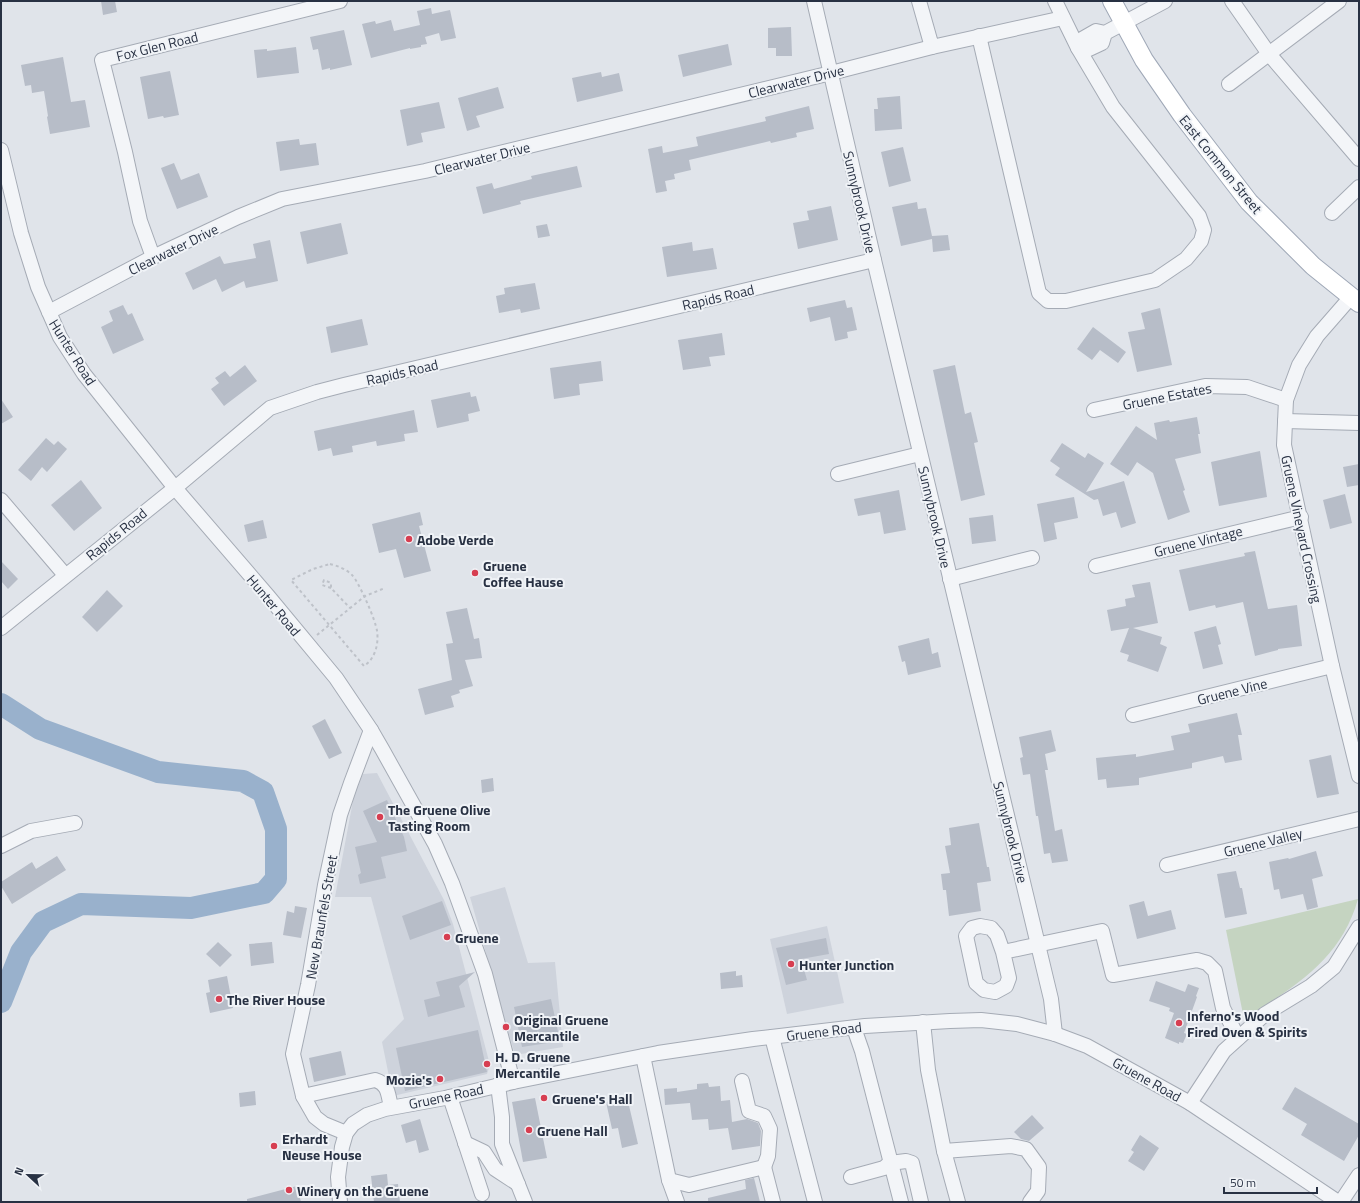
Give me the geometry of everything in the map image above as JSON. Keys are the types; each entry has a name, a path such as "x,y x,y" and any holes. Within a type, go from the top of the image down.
{"main road":[{"name":"East Common Street","path":"1112,1 1144,60 1182,115 1250,202 1313,266 1355,300"}],"street":[{"name":"Fox Glen Road","path":"153,257 140,221 125,152 102,60 340,1"},
{"name":"Sunnybrook Drive","path":"814,1 920,454 1051,999 1055,1034"},
{"path":"919,1 932,47"},
{"path":"979,36 1039,293 1048,301 1066,301 1155,280 1186,259 1201,241 1204,230 1199,216 1113,107 1079,48 1055,1"},
{"path":"1079,48 1082,39 1096,30 1105,33 1165,1"},
{"path":"1232,1 1269,54 1359,159"},
{"path":"1229,84 1339,1"},
{"name":"Clearwater Drive","path":"49,312 153,257 238,217 282,199 425,172 932,47 1063,18"},
{"name":"Hunter Road","path":"1,150 21,232 38,287 60,337 84,374 175,488 336,678 371,730 435,844 452,883 486,974 513,1082"},
{"path":"1332,213 1359,187"},
{"name":"Rapids Road","path":"1,628 64,575 175,488 270,408 317,392 874,260"},
{"name":"Gruene Vineyard Crossing","path":"1355,300 1317,336 1299,365 1286,400 1284,444 1332,666 1359,776"},
{"name":"Gruene Estates","path":"1094,410 1205,386 1247,387 1286,400"},
{"path":"1285,421 1359,423"},
{"path":"838,474 920,454"},
{"path":"1,500 64,575"},
{"name":"Gruene Vintage","path":"1096,566 1301,517"},
{"path":"950,579 1032,558"},
{"name":"Gruene Vine","path":"1133,715 1332,666"},
{"name":"New Braunfels Street","path":"346,1133 324,1124 315,1117 303,1096 293,1054 308,985 325,885 340,815 371,730"},
{"name":"Gruene Valley","path":"1167,865 1359,819"},
{"path":"1,846 31,831 75,823"},
{"path":"1190,1103 1224,1051 1265,1014 1310,986 1334,967 1359,927"},
{"path":"1003,952 1102,931 1113,974 1197,960 1207,963 1215,971 1224,1008 1238,1038"},
{"name":"Gruene Road","path":"346,1133 353,1124 367,1115 391,1107 450,1097 498,1085 643,1056 772,1037 854,1028 950,1020 999,1021 1055,1034 1087,1046 1190,1103 1337,1202"},
{"path":"923,1022 928,1070 944,1151 958,1202"},
{"path":"854,1028 862,1051 901,1202"},
{"path":"772,1037 815,1202"},
{"path":"643,1056 669,1180 677,1202"},
{"path":"303,1096 375,1080 381,1082 386,1087 391,1107"},
{"path":"742,1081 749,1111 764,1116 770,1129 769,1150 764,1167 773,1202"},
{"path":"498,1085 502,1117 502,1144 525,1202"},
{"path":"450,1097 482,1194"},
{"path":"340,1202 338,1177 342,1147 346,1133"},
{"path":"465,1143 484,1152 496,1168 518,1184"},
{"path":"944,1151 1011,1146 1026,1149 1039,1167 1038,1191 1030,1202"},
{"path":"851,1177 884,1168 890,1163 906,1161 912,1163 921,1202"},
{"path":"669,1180 689,1185 764,1167"},
{"path":"1337,1202 1359,1175"}],"path":[{"path":"330,564 340,566 352,574 365,596 377,630 377,646 370,662 364,666 328,625 291,580 313,569 330,564"},
{"path":"331,588 331,583 324,580 322,585 331,588 350,608"},
{"path":"306,643 365,596 385,588"}],"shaded area":[{"path":"377,773 444,900 453,924 490,1065 487,1074 393,1096 382,1042 404,1019 371,897 335,897 355,790 363,774"},
{"path":"505,887 528,963 555,962 563,1047 515,1055 470,897"},
{"path":"827,926 844,1003 787,1014 770,939"}],"green space":[{"path":"1358,899 1350,920 1340,939 1328,955 1298,983 1244,1019 1226,930"}],"building":[{"path":"101,1 115,1 117,12 103,15"},
{"path":"431,8 432,14 450,10 456,38 441,41 439,33 425,37 427,44 421,45 421,47 410,48 371,58 362,24 375,21 376,24 391,20 394,31 420,25 417,11"},
{"path":"791,27 792,56 776,56 776,48 768,48 768,28"},
{"path":"344,30 352,65 330,70 330,68 322,70 318,49 313,50 310,37"},
{"path":"728,44 732,65 683,77 678,55"},
{"path":"296,47 299,73 257,78 254,50 267,49 267,51"},
{"path":"63,57 71,102 85,100 90,127 50,134 44,91 32,93 31,85 25,86 21,65"},
{"path":"170,71 179,115 148,119 140,77"},
{"path":"601,72 602,77 619,73 623,91 577,102 572,78"},
{"path":"498,87 504,108 476,116 480,127 467,131 458,98"},
{"path":"900,96 902,129 875,131 874,109 878,109 877,98"},
{"path":"439,102 445,128 421,133 423,142 407,146 400,110"},
{"path":"809,106 814,129 796,133 797,137 771,143 770,141 689,160 691,170 674,174 675,179 665,181 667,191 656,193 648,149 662,146 663,153 698,146 696,137 766,121 765,117"},
{"path":"299,139 300,145 316,143 319,165 280,171 276,142"},
{"path":"903,147 911,181 889,187 881,152"},
{"path":"174,163 181,180 199,173 208,197 177,209 161,168"},
{"path":"577,166 582,187 520,201 521,204 483,214 476,187 492,183 494,189 532,179 531,176"},
{"path":"917,202 918,209 926,208 932,236 948,235 950,250 933,252 932,239 901,246 892,207"},
{"path":"831,206 838,240 798,249 793,223 809,220 807,211"},
{"path":"341,223 348,254 307,264 300,232"},
{"path":"547,224 550,236 538,238 536,226"},
{"path":"270,240 278,281 246,288 244,281 222,292 216,279 193,290 185,273 220,256 224,264 256,258 253,244"},
{"path":"692,242 693,251 713,248 717,269 667,277 662,247"},
{"path":"535,283 540,309 521,313 520,309 499,313 496,296 505,294 504,288"},
{"path":"845,300 847,308 852,307 857,330 847,332 848,338 835,341 830,317 810,322 807,308"},
{"path":"123,305 128,315 132,313 144,340 113,354 101,327 113,321 109,311"},
{"path":"1160,308 1172,365 1137,372 1128,332 1145,329 1141,313"},
{"path":"362,319 368,345 331,353 326,327"},
{"path":"1093,327 1126,352 1118,363 1100,350 1092,360 1077,349"},
{"path":"722,333 725,355 709,357 711,366 683,370 678,340"},
{"path":"601,361 603,381 579,384 580,395 554,399 550,368"},
{"path":"245,365 257,381 224,406 211,389 219,383 215,378 225,371 230,377"},
{"path":"955,365 965,414 971,412 978,442 974,443 985,495 961,501 933,370"},
{"path":"470,392 471,397 476,396 480,411 468,414 469,421 437,428 431,400"},
{"path":"1,399 13,417 1,424"},
{"path":"414,410 418,432 404,434 405,441 377,446 376,441 352,446 353,452 333,456 331,448 318,451 314,431"},
{"path":"1197,417 1201,453 1175,459 1190,512 1168,520 1153,473 1137,462 1128,476 1110,464 1136,426 1157,440 1154,423 1169,420 1170,422"},
{"path":"46,438 54,445 58,441 67,449 47,472 42,467 31,481 18,470"},
{"path":"1062,443 1085,458 1088,453 1104,463 1086,492 1124,481 1136,523 1121,528 1116,512 1103,516 1098,499 1094,500 1055,475 1060,468 1050,461"},
{"path":"1260,451 1267,497 1219,506 1211,462"},
{"path":"1359,464 1359,485 1347,487 1343,467"},
{"path":"81,480 102,508 74,531 51,505"},
{"path":"899,490 906,530 884,534 880,512 858,516 854,499"},
{"path":"1345,494 1352,523 1330,529 1323,500"},
{"path":"1074,497 1078,518 1054,523 1057,539 1044,542 1037,504"},
{"path":"420,512 423,525 419,526 431,571 404,578 396,549 379,553 372,524"},
{"path":"993,515 996,541 972,544 969,518"},
{"path":"263,520 267,538 248,542 244,525"},
{"path":"1255,551 1268,609 1297,605 1302,646 1278,649 1255,656 1243,602 1216,608 1215,605 1189,611 1179,570 1245,556 1244,553"},
{"path":"1,561 18,579 8,589 1,581"},
{"path":"1150,582 1158,623 1133,628 1162,637 1160,644 1167,647 1158,672 1127,661 1129,655 1120,652 1129,628 1111,631 1107,610 1126,606 1125,599 1135,597 1132,585"},
{"path":"107,590 123,606 97,632 82,617"},
{"path":"467,608 474,639 479,638 482,658 465,660 473,686 459,690 460,693 451,696 454,707 425,715 418,689 452,680 446,644 453,643 446,612"},
{"path":"1216,626 1221,644 1218,645 1223,664 1203,669 1194,632"},
{"path":"929,638 932,654 938,652 941,667 908,675 905,661 902,662 898,646"},
{"path":"1237,713 1242,735 1238,735 1242,760 1225,763 1223,756 1192,763 1192,768 1139,778 1139,785 1107,788 1106,779 1098,780 1096,758 1136,754 1136,757 1174,750 1171,736 1190,732 1188,724"},
{"path":"325,719 342,753 329,759 312,726"},
{"path":"1051,730 1056,751 1045,754 1048,770 1045,770 1055,831 1062,829 1068,861 1052,863 1050,853 1044,854 1038,816 1036,816 1030,774 1023,775 1020,758 1023,757 1019,737"},
{"path":"1331,755 1339,794 1317,798 1309,760"},
{"path":"493,778 494,791 482,793 481,780"},
{"path":"387,800 404,837 407,851 381,857 386,878 360,884 358,875 361,873 355,847 377,842 363,811"},
{"path":"979,823 991,881 977,883 981,911 949,916 946,890 943,890 941,874 950,873 945,846 951,845 949,828"},
{"path":"1316,851 1323,876 1312,879 1318,907 1307,910 1303,894 1281,899 1279,889 1274,890 1269,862 1289,859"},
{"path":"57,856 66,870 12,904 1,886 1,882 32,862 36,869"},
{"path":"1236,871 1240,888 1242,888 1247,914 1225,918 1217,874"},
{"path":"442,901 451,925 410,940 402,916"},
{"path":"1144,901 1148,916 1171,910 1176,929 1137,939 1129,905"},
{"path":"295,906 307,908 301,938 283,935 287,911 294,913"},
{"name":"Hunter Junction","path":"826,938 829,954 801,959 807,980 786,985 776,948"},
{"path":"218,942 232,955 220,967 206,954"},
{"path":"272,942 274,963 251,966 249,944"},
{"path":"736,971 736,976 742,975 743,987 721,989 720,973"},
{"path":"475,972 459,986 465,1007 428,1017 424,1000 440,996 436,982"},
{"name":"The River House","path":"227,976 233,1008 210,1013 206,993 210,992 208,980"},
{"name":"Inferno's Wood Fired Oven & Spirits","path":"1156,981 1185,992 1188,984 1199,988 1184,1033 1187,1034 1183,1043 1179,1042 1179,1044 1165,1038 1174,1013 1169,1011 1170,1008 1149,1001"},
{"path":"551,999 560,1041 522,1047 514,1007"},
{"path":"478,1030 487,1072 405,1091 396,1048"},
{"path":"341,1051 346,1075 314,1082 309,1058"},
{"path":"708,1083 709,1087 720,1086 721,1101 730,1100 732,1122 747,1119 758,1123 761,1131 760,1146 732,1150 728,1128 709,1130 708,1119 692,1120 690,1103 665,1105 664,1089 677,1088 677,1092 697,1089 697,1084"},
{"path":"1295,1087 1359,1124 1359,1135 1344,1161 1301,1135 1307,1124 1282,1109"},
{"path":"255,1091 256,1105 240,1107 239,1093"},
{"path":"627,1097 638,1144 622,1148 618,1128 612,1129 606,1102"},
{"name":"Gruene Hall","path":"535,1098 547,1158 523,1162 512,1102"},
{"path":"1032,1115 1044,1128 1029,1141 1021,1139 1014,1132"},
{"path":"420,1119 429,1150 419,1153 416,1140 406,1143 401,1125"},
{"path":"1140,1135 1159,1148 1144,1171 1128,1161 1134,1152 1131,1150"},
{"path":"387,1174 388,1185 398,1184 400,1202 374,1202 371,1176"},
{"path":"754,1178 760,1202 708,1202 708,1198 746,1189 745,1180"},
{"name":"Winery on the Gruene","path":"297,1186 301,1202 247,1202 247,1199"}],"waterway":[{"path":"1,704 40,729 158,772 243,781 263,792 276,829 276,879 264,893 191,908 81,904 43,922 21,952 1,1002"}],"place":[{"name":"Adobe Verde","path":"409,539"},
{"name":"Gruene Coffee Hause","path":"475,573"},
{"name":"The Gruene Olive Tasting Room","path":"380,817"},
{"name":"Gruene","path":"447,937"},
{"name":"Hunter Junction","path":"791,964"},
{"name":"The River House","path":"219,999"},
{"name":"Inferno's Wood Fired Oven & Spirits","path":"1179,1023"},
{"name":"Original Gruene Mercantile","path":"506,1027"},
{"name":"H. D. Gruene Mercantile","path":"487,1064"},
{"name":"Mozie's","path":"440,1079"},
{"name":"Gruene's Hall","path":"544,1098"},
{"name":"Gruene Hall","path":"529,1130"},
{"name":"Erhardt Neuse House","path":"274,1146"},
{"name":"Winery on the Gruene","path":"289,1190"}]}
